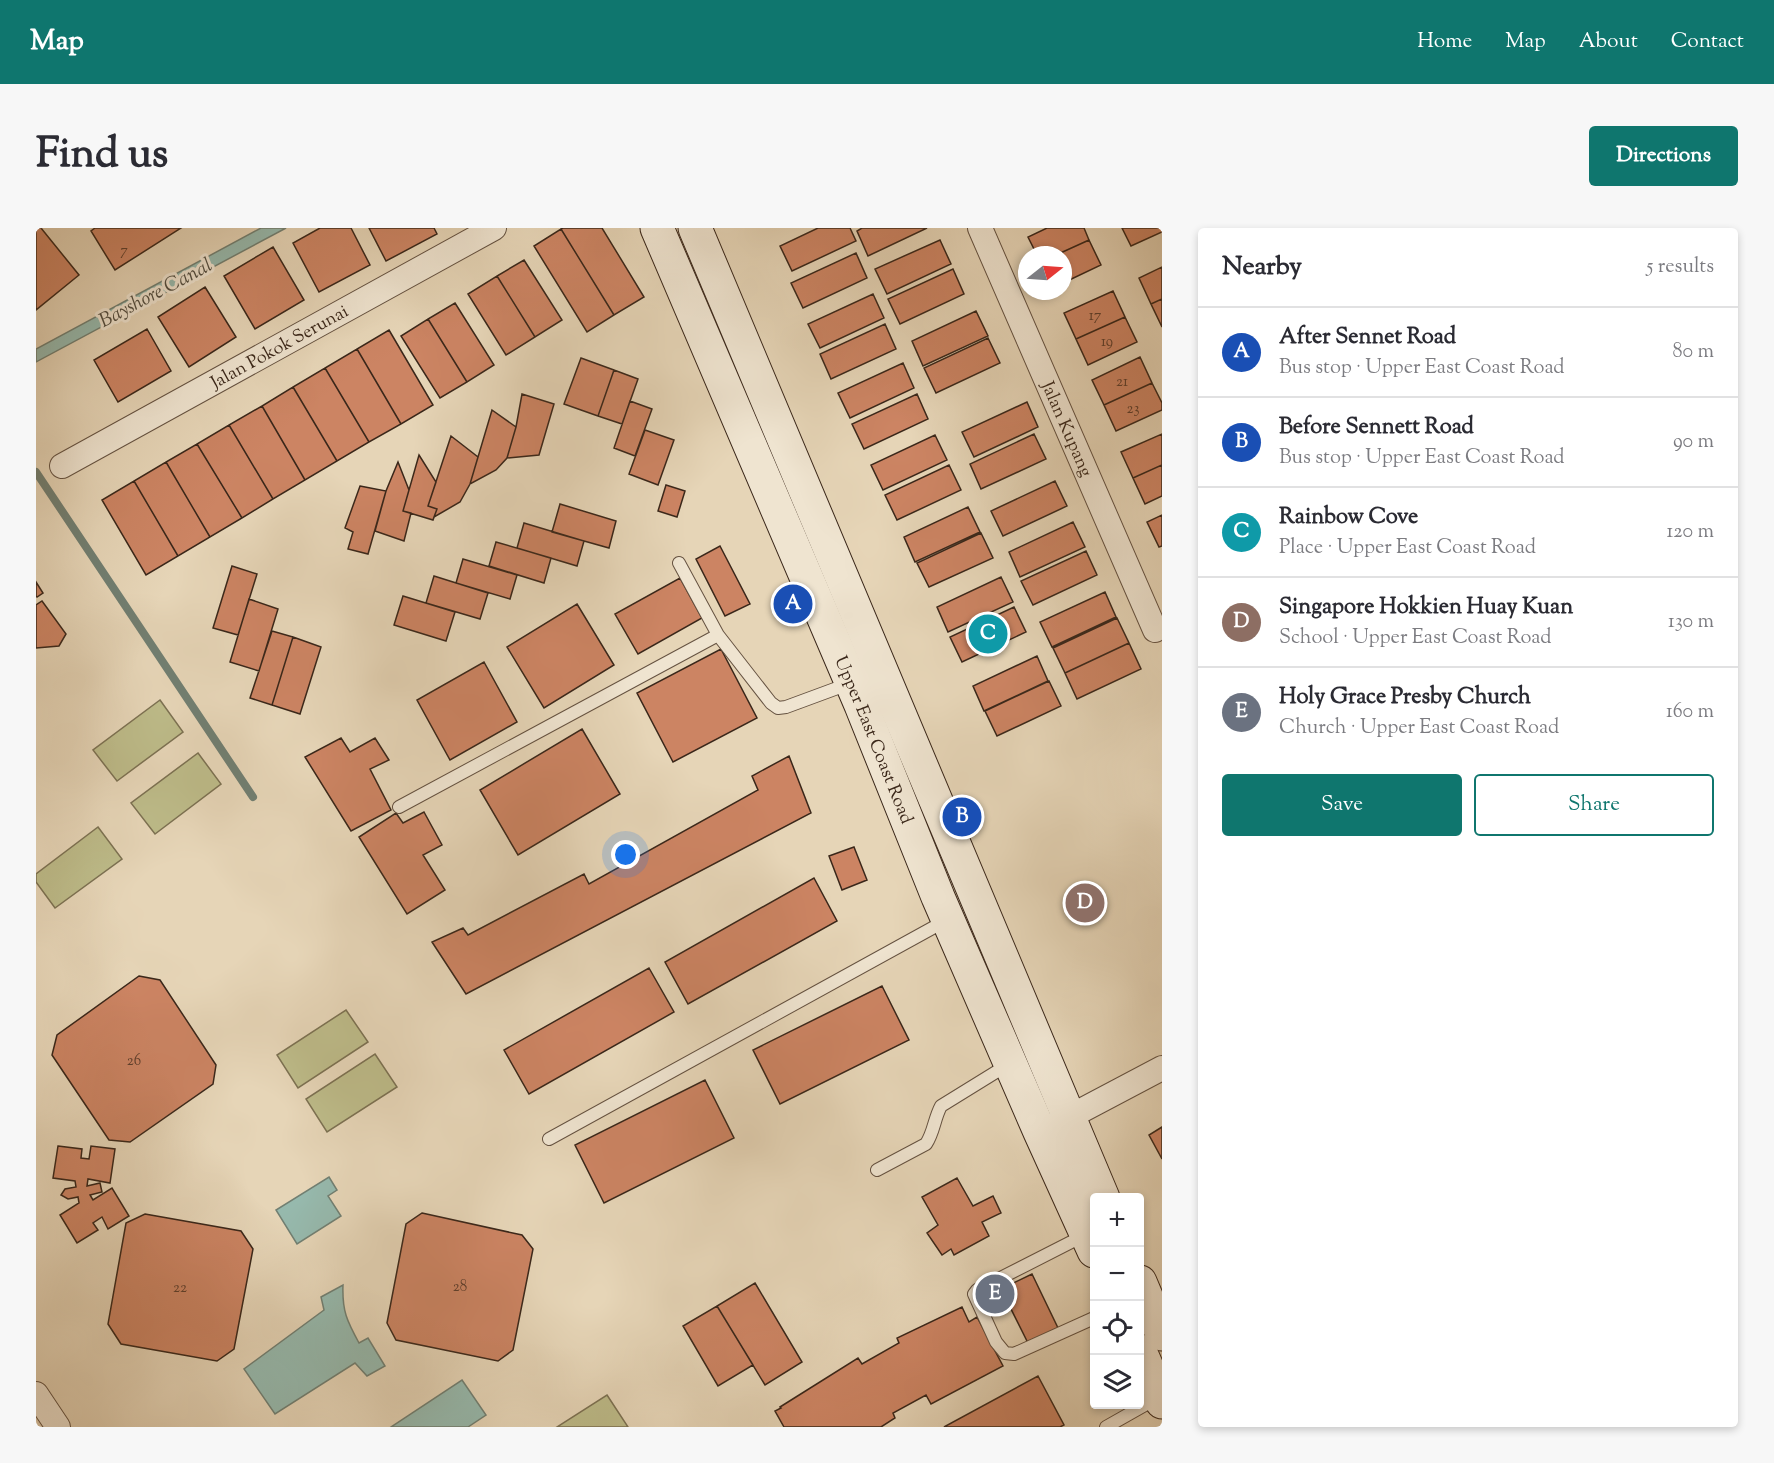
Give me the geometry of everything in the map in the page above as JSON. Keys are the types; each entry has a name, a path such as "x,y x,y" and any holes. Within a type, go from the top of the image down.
{"main road":[{"name":"Upper East Coast Road","path":"657,228 1010,1063 1100,1193"},
{"name":"Upper East Coast Road","path":"695,228 841,572 1054,1125 1090,1240"},
{"path":"1144,1291 1162,1334"},
{"path":"1142,1355 1161,1399"}],"street":[{"name":"Jalan Pokok Serunai","path":"62,466 494,228"},
{"name":"Jalan Kupang","path":"980,228 1155,630"},
{"path":"1054,1125 1162,1068"},
{"path":"36,1394 58,1427"},
{"path":"36,1422 39,1427"}],"lane":[{"path":"679,563 718,635 771,703 778,708 851,683"},
{"path":"399,807 718,635"},
{"path":"549,1139 948,919"},
{"path":"877,1170 926,1144 932,1136 936,1114 941,1106 1010,1063"},
{"path":"1090,1243 977,1290 974,1294 996,1342 1005,1353 1014,1354 1090,1320"},
{"path":"1106,1427 1161,1399"}],"shaded area":[{"path":"160,700 183,732 117,781 93,750"},
{"path":"198,753 221,784 155,834 131,803"},
{"path":"98,827 122,859 55,908 36,882 36,874"},
{"path":"346,1010 368,1042 298,1088 277,1055"},
{"path":"375,1054 397,1087 327,1132 306,1099"},
{"path":"607,1395 628,1427 557,1427"}],"water":[{"name":"Bayshore Canal","path":"261,228 286,228 36,362 36,349"},
{"path":"329,1177 337,1190 328,1196 341,1216 297,1244 276,1210"},
{"path":"343,1285 344,1309 348,1322 359,1343 368,1338 385,1366 367,1376 355,1363 275,1414 244,1369 324,1310 321,1297"},
{"path":"462,1380 486,1415 468,1427 391,1427"}],"building":[{"path":"36,228 41,228 79,275 36,310"},
{"path":"95,228 181,228 115,270 91,231"},
{"path":"320,228 351,228 370,265 319,292 293,243"},
{"path":"369,228 434,228 437,234 386,261"},
{"path":"602,228 644,297 614,315 561,229"},
{"path":"818,228 850,228 856,241 792,271 780,246"},
{"path":"862,228 927,228 868,256 857,231"},
{"path":"1047,228 1084,228 1089,240 1072,248 1032,246 1028,237"},
{"path":"1122,228 1162,228 1162,232 1131,246"},
{"path":"561,229 614,315 587,332 534,246"},
{"path":"940,240 951,264 887,294 875,269"},
{"path":"1089,240 1101,265 1072,279 1072,248"},
{"path":"273,247 304,300 255,329 224,276"},
{"path":"856,253 867,278 803,308 791,283"},
{"path":"524,260 562,320 535,337 497,276"},
{"path":"1162,267 1162,299 1151,304 1139,278"},
{"path":"953,269 964,294 900,324 888,299"},
{"path":"497,276 535,337 506,355 468,294"},
{"path":"205,287 236,337 189,367 158,317"},
{"path":"1113,291 1125,317 1076,339 1064,313"},
{"path":"873,294 884,318 820,348 808,324"},
{"path":"1162,299 1162,327 1151,304"},
{"path":"455,303 494,365 467,382 428,319"},
{"path":"976,311 988,336 923,366 912,341"},
{"path":"1125,317 1137,342 1088,365 1076,339"},
{"path":"428,319 467,382 440,398 401,336"},
{"path":"885,324 896,349 831,379 820,354"},
{"path":"147,329 171,371 118,402 94,360"},
{"path":"389,330 433,405 401,424 357,349"},
{"path":"988,338 1000,363 936,393 924,368"},
{"path":"357,349 401,424 369,442 325,368"},
{"path":"1140,357 1152,383 1104,405 1092,380"},
{"path":"581,358 614,370 598,416 564,404"},
{"path":"903,363 914,388 850,418 838,393"},
{"path":"325,368 369,442 337,461 293,387"},
{"path":"614,370 638,379 622,424 598,416"},
{"path":"1152,383 1162,403 1162,410 1116,431 1104,405"},
{"path":"293,387 337,461 305,480 262,406"},
{"path":"522,394 554,404 539,455 507,458 516,427"},
{"path":"917,394 928,419 864,449 852,424"},
{"path":"630,401 652,409 635,456 614,448"},
{"path":"1027,402 1038,427 974,457 962,432"},
{"path":"262,406 305,480 273,499 229,425"},
{"path":"492,410 516,427 507,458 496,470 470,484"},
{"path":"229,425 273,499 242,518 197,444"},
{"path":"645,430 674,440 658,485 629,474"},
{"path":"1034,434 1046,459 981,489 970,464"},
{"path":"1162,434 1162,465 1133,478 1121,452"},
{"path":"935,435 947,460 883,490 871,465"},
{"path":"451,436 478,457 470,484 460,502 434,517 437,509 428,506"},
{"path":"197,444 242,518 210,537 166,462"},
{"path":"419,455 436,482 428,506 437,509 433,520 403,511"},
{"path":"166,462 210,537 178,556 134,481"},
{"path":"398,462 409,490 403,511 411,513 404,541 375,531 386,491"},
{"path":"949,465 961,490 897,520 885,495"},
{"path":"1162,465 1162,496 1145,504 1133,478"},
{"path":"134,481 178,556 146,575 102,500"},
{"path":"1055,481 1067,506 1003,536 991,511"},
{"path":"666,485 685,491 677,517 658,511"},
{"path":"360,486 386,491 368,554 348,549 353,532 345,528"},
{"path":"560,504 616,521 609,548 552,532"},
{"path":"968,507 980,532 915,562 904,537"},
{"path":"1162,515 1162,546 1159,547 1147,522"},
{"path":"1073,522 1085,547 1020,577 1009,552"},
{"path":"524,523 584,541 577,566 517,548"},
{"path":"981,533 993,558 929,587 917,563"},
{"path":"496,542 551,558 544,583 489,566"},
{"path":"720,546 750,604 725,616 696,559"},
{"path":"1086,551 1097,575 1033,605 1021,581"},
{"path":"463,559 517,575 510,599 456,583"},
{"path":"232,566 257,574 238,635 213,628"},
{"path":"434,576 488,593 480,619 426,603"},
{"path":"1001,577 1013,602 948,632 937,607"},
{"path":"680,578 702,618 638,654 615,614"},
{"path":"36,582 43,593 37,597 36,596"},
{"path":"1105,592 1116,617 1052,647 1040,622"},
{"path":"403,596 455,612 446,641 394,625"},
{"path":"249,599 278,609 259,671 230,662"},
{"path":"42,601 66,634 59,646 36,648 36,605"},
{"path":"577,604 614,665 544,708 507,647"},
{"path":"1014,607 1026,632 962,662 950,637"},
{"path":"1117,618 1129,643 1065,673 1053,648"},
{"path":"272,631 293,637 272,705 250,698"},
{"path":"293,637 321,647 300,714 272,705"},
{"path":"1129,643 1141,669 1077,699 1065,673"},
{"path":"721,649 757,718 673,762 637,693"},
{"path":"1037,656 1048,681 984,711 973,686"},
{"path":"484,662 517,722 450,760 417,700"},
{"path":"1049,681 1061,706 997,736 985,711"},
{"path":"582,729 620,794 518,855 480,790"},
{"path":"341,738 350,752 375,738 389,760 370,769 391,810 351,831 305,757"},
{"path":"789,756 811,813 466,994 432,942 463,928 468,935 584,874 589,884 758,790 752,776"},
{"path":"424,812 442,845 423,855 445,890 407,914 359,837 396,813 403,823"},
{"path":"854,847 867,880 842,890 829,856"},
{"path":"814,878 837,921 688,1004 665,962"},
{"path":"649,968 674,1012 529,1094 504,1050"},
{"path":"139,976 160,980 216,1065 213,1084 130,1142 109,1140 52,1055 57,1035"},
{"path":"882,986 909,1040 780,1104 753,1050"},
{"path":"705,1080 734,1138 604,1203 575,1145"},
{"path":"1162,1127 1162,1159 1149,1135"},
{"path":"58,1146 82,1149 81,1158 89,1159 91,1146 115,1149 110,1183 88,1179 87,1186 100,1183 102,1192 90,1195 93,1200 112,1188 129,1216 108,1229 102,1217 93,1223 98,1230 77,1243 60,1215 79,1203 78,1197 68,1199 61,1195 65,1189 76,1187 75,1181 53,1178"},
{"path":"957,1178 973,1206 993,1196 1001,1213 982,1222 989,1236 954,1255 951,1249 942,1255 927,1233 938,1225 922,1197"},
{"path":"422,1213 522,1235 533,1249 513,1350 498,1361 396,1340 387,1323 406,1224"},
{"path":"145,1214 241,1231 253,1249 234,1349 217,1361 121,1344 108,1324 126,1223"},
{"path":"1032,1274 1058,1328 1028,1343 1001,1289"},
{"path":"755,1283 802,1362 765,1385 717,1306"},
{"path":"717,1306 753,1365 718,1386 683,1326"},
{"path":"962,1307 969,1322 977,1317 1003,1366 931,1404 926,1395 893,1413 895,1418 881,1427 784,1427 775,1411 780,1407 858,1358 862,1364 899,1343 897,1338"},
{"path":"1038,1376 1064,1425 1060,1427 944,1427"}],"waterway":[{"path":"36,472 253,797"}],"place":[{"name":"After Sennet Road","path":"793,604"},
{"name":"Rainbow Cove","path":"988,634"},
{"name":"Before Sennett Road","path":"962,817"},
{"name":"Singapore Hokkien Huay Kuan","path":"1085,903"},
{"name":"Holy Grace Presby Church","path":"995,1294"}]}
